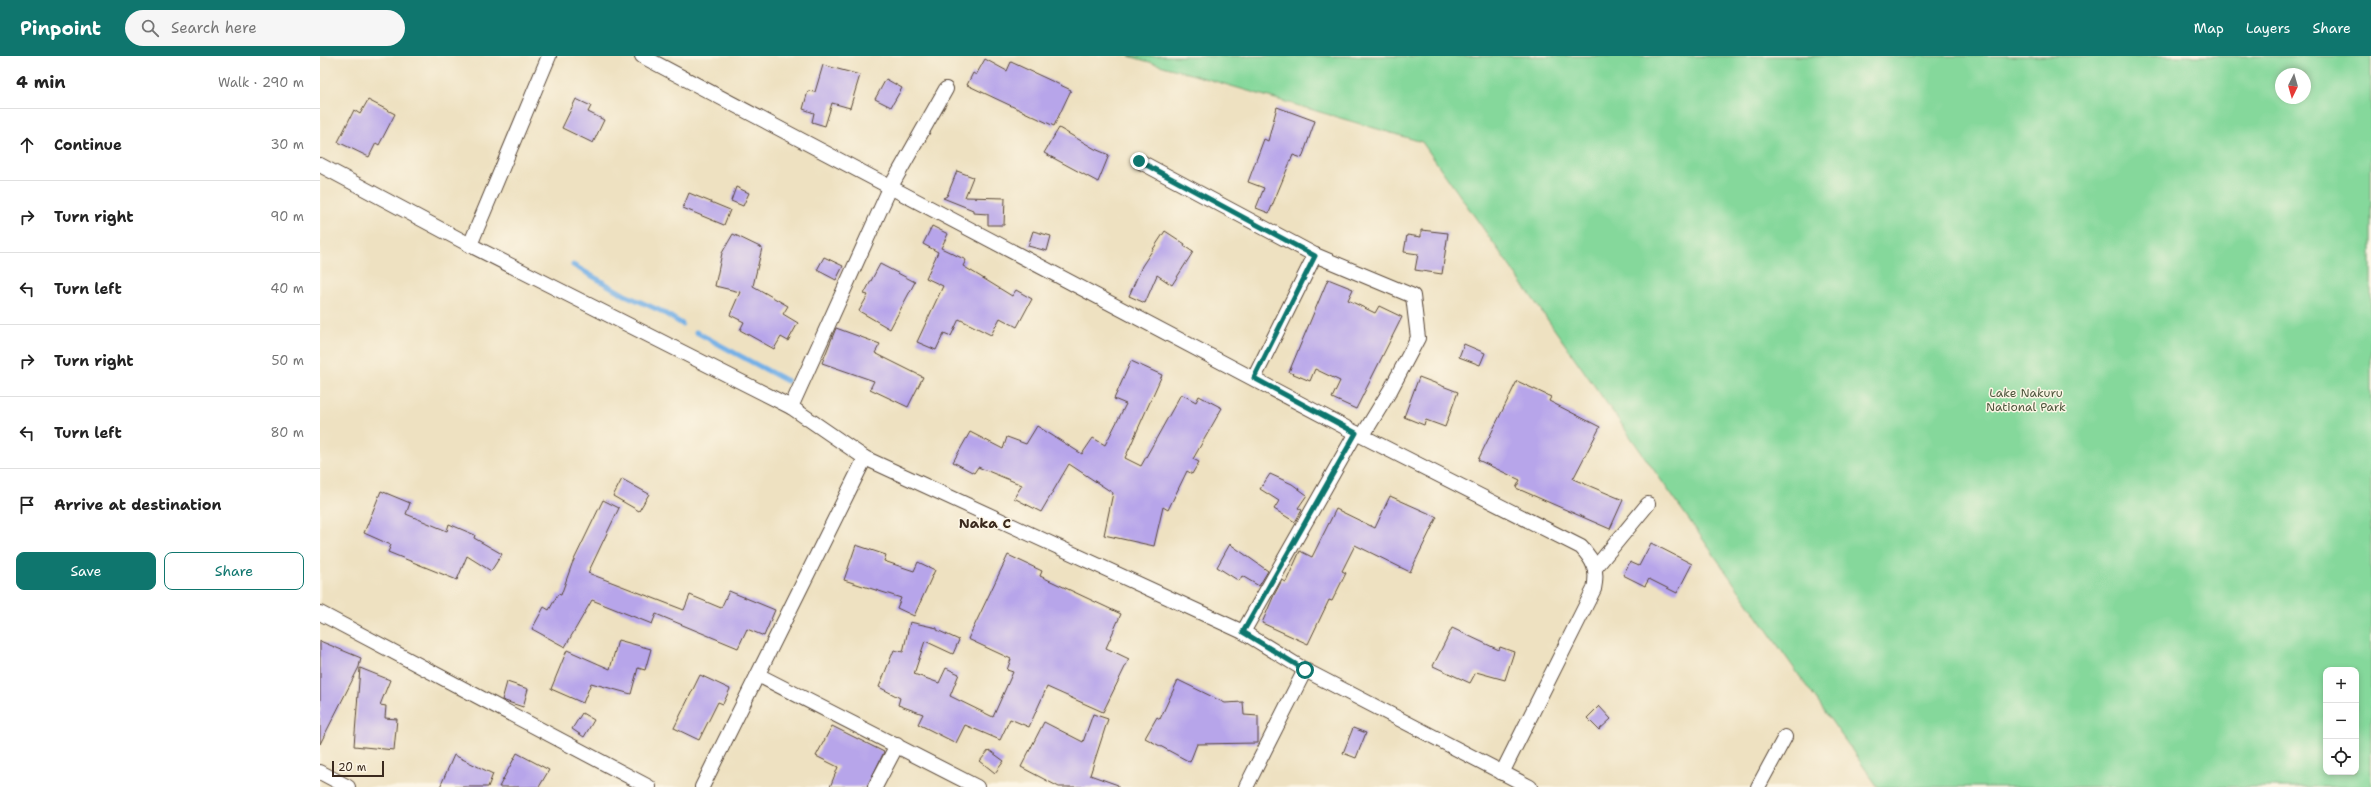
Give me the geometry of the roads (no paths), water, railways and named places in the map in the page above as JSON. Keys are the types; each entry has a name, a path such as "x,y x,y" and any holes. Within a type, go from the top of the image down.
{"street":[{"path":"470,245 549,56"},
{"path":"642,56 890,188 1360,434 1581,547 1591,558 1596,567 1597,575 1594,589 1502,773"},
{"path":"791,408 890,188 946,89"},
{"path":"1139,161 1315,256 1413,296 1418,338 1392,389 1360,434 1243,632"},
{"path":"320,165 470,245 791,408 865,458 1243,632 1305,670 1530,787"},
{"path":"1254,378 1315,256"},
{"path":"702,787 865,458"},
{"path":"1596,567 1648,504"},
{"path":"320,613 649,787"},
{"path":"1246,787 1305,670"},
{"path":"758,675 977,787"},
{"path":"1758,787 1786,737"},
{"path":"875,787 897,745"},
{"path":"320,772 348,787"}],"waterway":[{"path":"573,265 625,295 661,311 682,324"},
{"path":"696,332 787,381"}],"district":[{"name":"Naka C","path":"985,523"}],"park label":[{"name":"Lake Nakuru National Park","path":"2026,400"}]}
